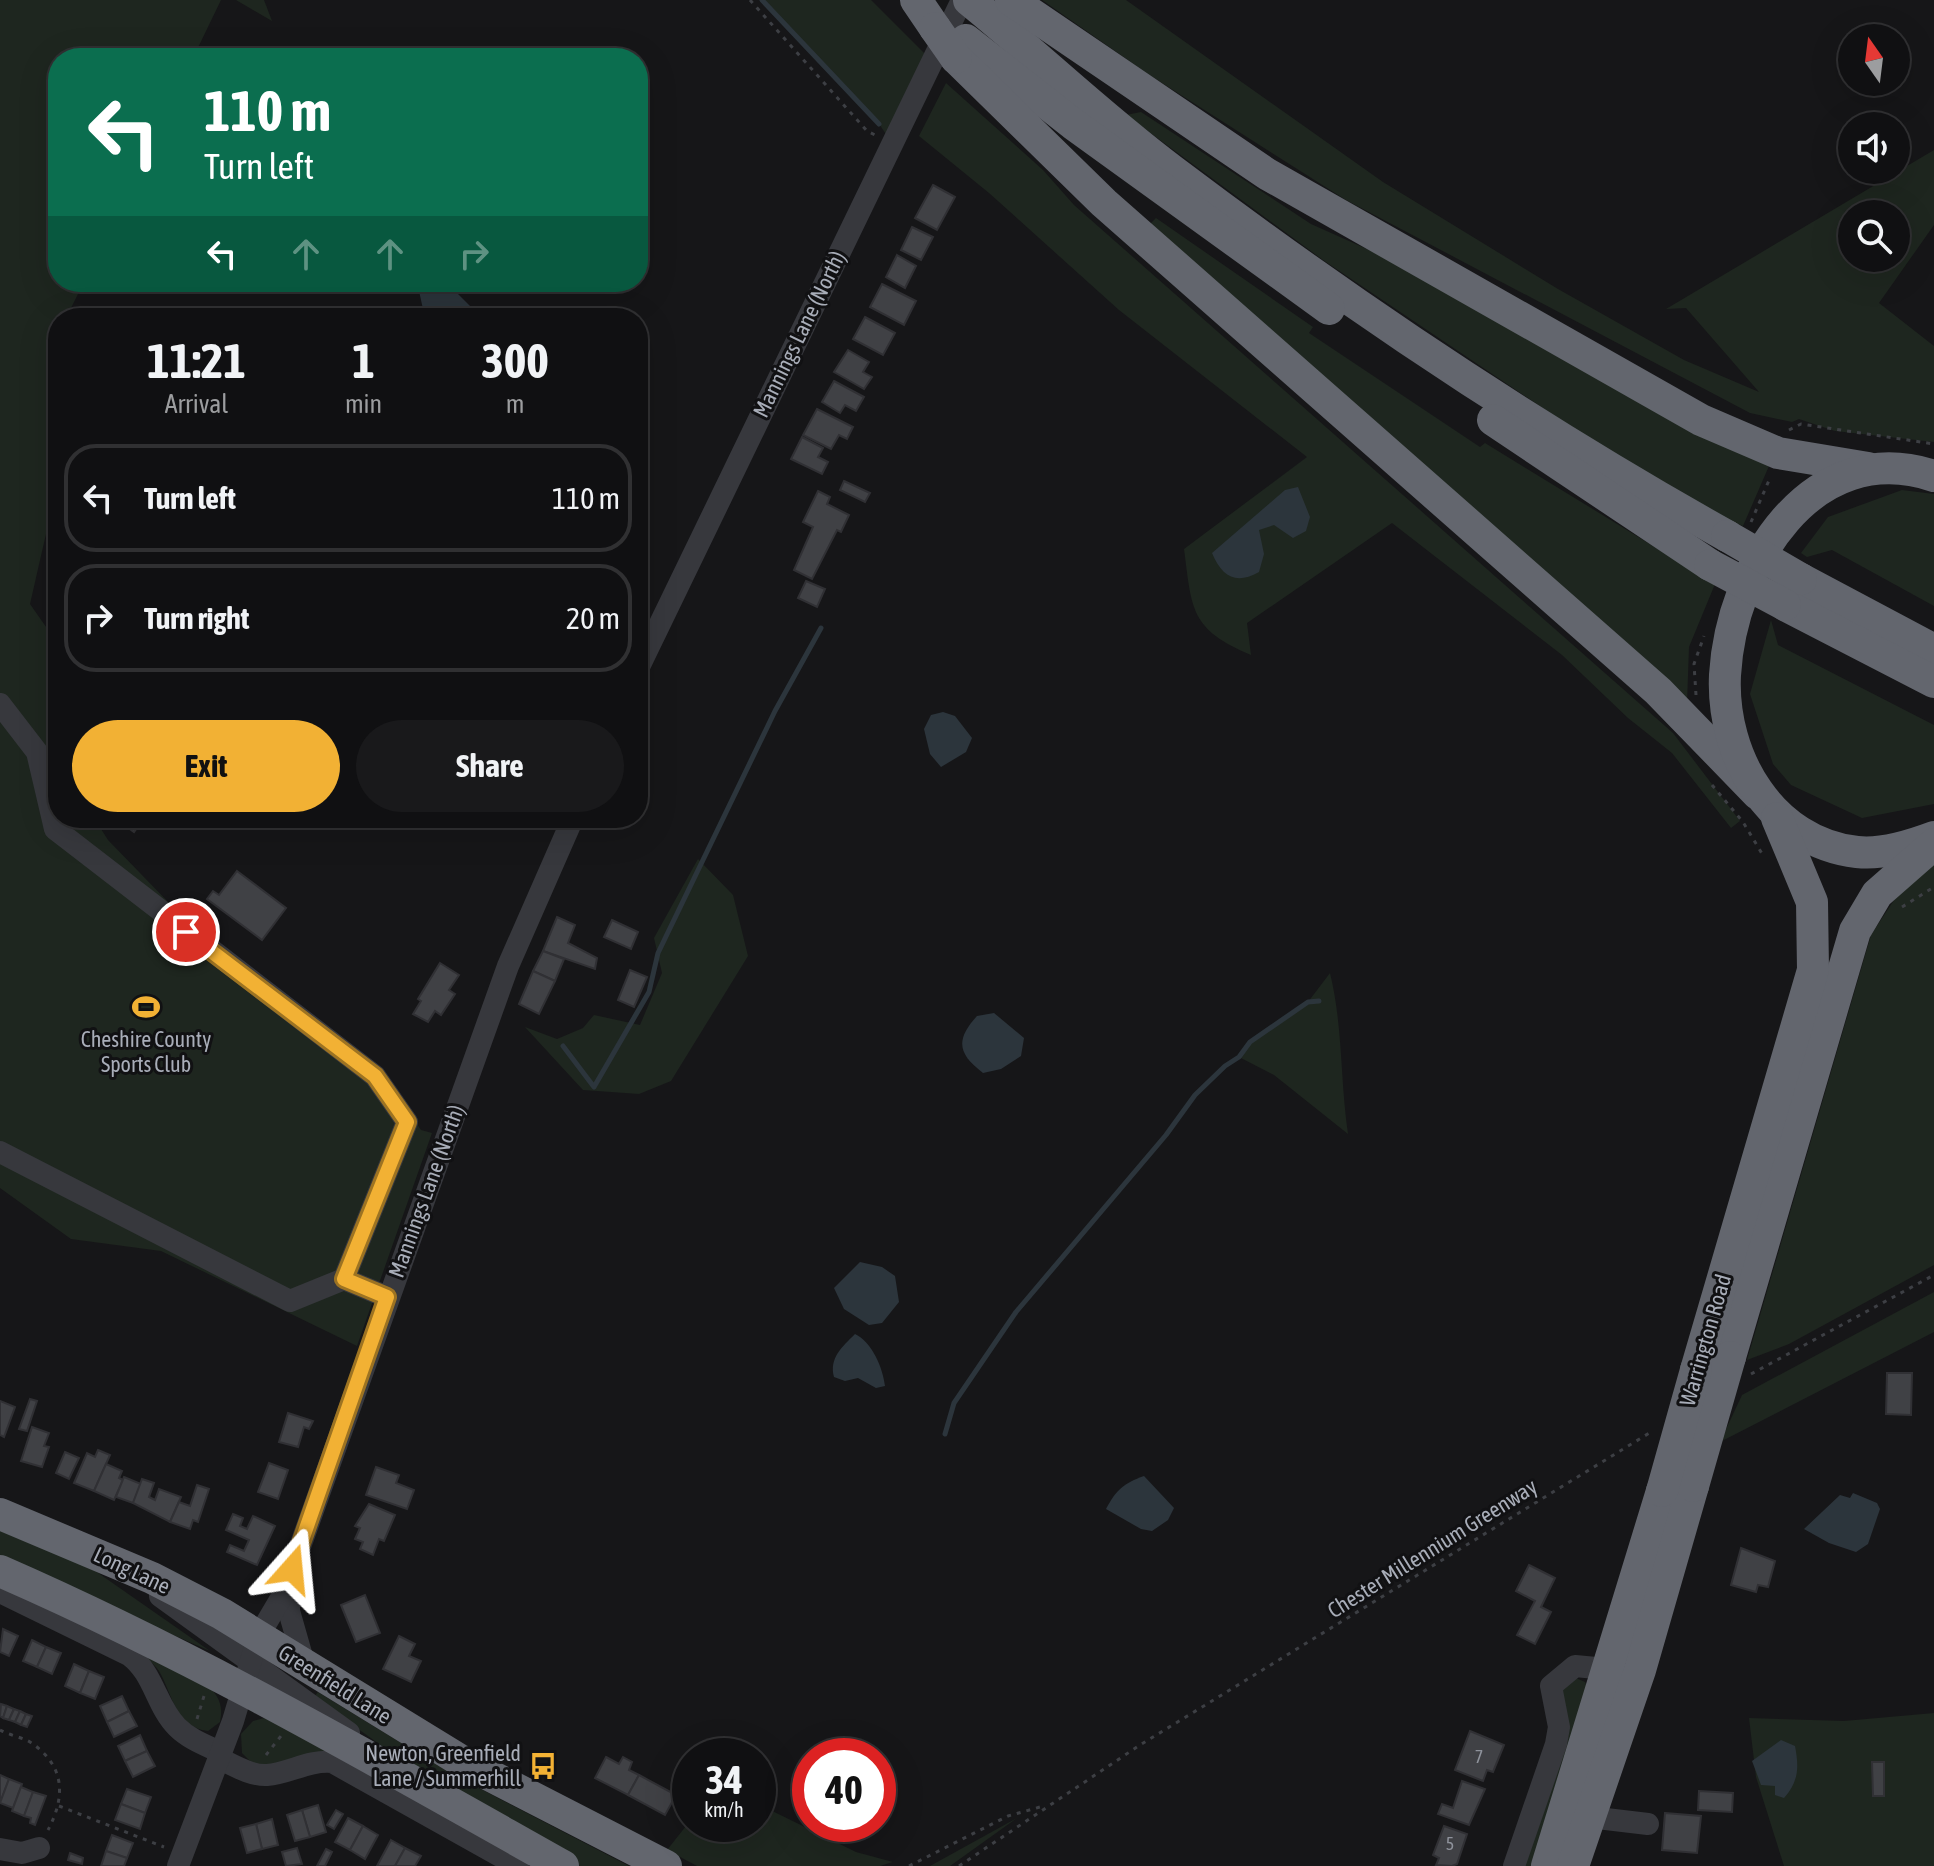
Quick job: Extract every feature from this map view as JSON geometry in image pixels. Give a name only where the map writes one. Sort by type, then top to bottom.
[{"type":"highway","points":[[1011,0],[1267,174],[1701,420],[1778,453],[1868,468],[1889,466],[1934,476]]},
{"type":"highway","points":[[946,8],[961,49],[1104,203],[1658,691],[1766,804],[1804,837],[1830,847],[1860,852],[1885,851],[1934,837]]},
{"type":"highway","points":[[946,8],[1337,290],[1522,413],[1727,536],[1793,592],[1934,682]]},
{"type":"highway","points":[[961,49],[1279,276],[1710,565],[1793,592],[1934,650]]},
{"type":"highway","name":"Warrington Road","points":[[1573,1866],[1640,1670],[1678,1489],[1696,1370],[1813,970],[1815,922],[1812,902],[1766,804],[1741,760],[1727,707],[1728,652],[1738,606],[1765,546],[1782,522],[1822,487],[1868,468]]},
{"type":"highway","name":"Warrington Road","points":[[1547,1866],[1607,1669],[1678,1489],[1736,1368],[1855,931],[1877,894],[1934,844]]},
{"type":"highway","name":"Long Lane","points":[[0,1514],[110,1559],[222,1614],[251,1662]]},
{"type":"highway","points":[[0,1571],[108,1618],[251,1662]]},
{"type":"highway","name":"Greenfield Lane","points":[[251,1662],[305,1667],[458,1759],[666,1866]]},
{"type":"highway","name":"Greenfield Lane","points":[[251,1662],[294,1714],[563,1866]]},
{"type":"street","name":"Mannings Lane (North)","points":[[648,648],[893,144],[946,8]]},
{"type":"street","points":[[0,704],[37,752],[48,799]]},
{"type":"street","points":[[55,828],[375,1076],[407,1122],[344,1279]]},
{"type":"street","name":"Mannings Lane (North)","points":[[180,1860],[251,1662],[292,1569],[508,966],[569,828]]},
{"type":"street","points":[[0,1152],[290,1301],[344,1279],[387,1297]]},
{"type":"street","name":"Mannings Lane (North)","points":[[292,1569],[289,1611],[305,1667]]},
{"type":"street","points":[[0,1592],[142,1664],[175,1725],[193,1740],[253,1773],[268,1775],[319,1761],[332,1762],[518,1866]]},
{"type":"street","points":[[251,1662],[424,1788]]},
{"type":"street","points":[[1514,1866],[1556,1744],[1559,1727],[1551,1686],[1575,1666],[1607,1669]]},
{"type":"street","points":[[1589,1817],[1648,1824]]},
{"type":"street","points":[[0,1849],[22,1853],[39,1848]]},
{"type":"path","points":[[750,0],[867,131],[893,144]]},
{"type":"path","points":[[1789,430],[1801,424],[1934,444]]},
{"type":"path","points":[[1712,786],[1743,822],[1768,864]]},
{"type":"path","points":[[1902,907],[1934,887]]},
{"type":"path","points":[[1736,1368],[1934,1275]]},
{"type":"path","name":"Chester Millennium Greenway","points":[[959,1866],[1046,1805],[1661,1427]]},
{"type":"path","points":[[253,1773],[294,1714]]},
{"type":"path","points":[[0,1730],[29,1741],[53,1765],[63,1791],[39,1848]]},
{"type":"path","points":[[909,1866],[1008,1816],[1046,1805]]},
{"type":"path","points":[[59,1806],[180,1860]]},
{"type":"shaded area","name":"Cheshire County Sports Club","points":[[0,0],[221,0],[198,48],[48,48],[48,292],[79,292],[71,308],[48,308],[48,525],[30,604],[48,630],[48,828],[100,828],[108,840],[207,942],[406,1108],[421,1130],[432,1133],[357,1346],[161,1251],[71,1239],[0,1188]]},
{"type":"shaded area","points":[[236,0],[264,0],[272,21]]},
{"type":"shaded area","points":[[762,0],[871,0],[932,61],[893,144],[879,124]]},
{"type":"shaded area","points":[[1042,0],[1126,0],[1383,182],[1558,289],[1684,360],[1759,392],[1686,308],[1666,309],[1838,207],[1838,272],[1901,272],[1879,303],[1934,346],[1934,442],[1835,431],[1799,419],[1792,422],[1750,413],[1346,200],[1148,74]]},
{"type":"shaded area","points":[[946,83],[1043,170],[1074,205],[1673,733],[1740,821],[1731,828],[1672,753],[1628,718],[1562,655],[1392,523],[1247,623],[1251,655],[1216,636],[1205,626],[1189,588],[1184,549],[1307,457],[1119,310],[989,193],[919,136]]},
{"type":"shaded area","points":[[1141,112],[1311,224],[1387,258],[1772,459],[1743,526],[1707,512],[1617,458],[1323,260],[1126,115]]},
{"type":"shaded area","points":[[1934,150],[1934,225],[1910,259],[1910,200],[1850,200],[1877,184],[1910,184],[1910,164]]},
{"type":"shaded area","points":[[1156,218],[1313,327],[1309,333],[1480,447],[1485,443],[1715,584],[1689,647],[1687,704],[1149,225]]},
{"type":"shaded area","points":[[419,292],[456,292],[472,308],[423,308]]},
{"type":"shaded area","points":[[1298,487],[1310,517],[1306,531],[1293,538],[1274,525],[1259,530],[1264,554],[1259,572],[1243,578],[1225,573],[1212,553],[1285,490]]},
{"type":"shaded area","points":[[1902,490],[1934,494],[1934,606],[1832,550],[1807,557],[1801,553],[1828,517]]},
{"type":"shaded area","points":[[1771,620],[1778,645],[1934,725],[1934,804],[1862,818],[1791,785],[1773,764],[1750,694]]},
{"type":"shaded area","points":[[943,712],[955,716],[972,738],[966,752],[941,767],[930,754],[924,729],[931,715]]},
{"type":"shaded area","points":[[698,859],[733,895],[748,956],[671,1081],[639,1094],[583,1090],[525,1027],[557,1039],[583,1028],[594,1015],[640,1025],[662,973],[654,938]]},
{"type":"shaded area","points":[[1934,859],[1934,1265],[1789,1344],[1747,1360],[1871,935],[1904,885]]},
{"type":"shaded area","points":[[1330,973],[1337,1013],[1348,1134],[1274,1075],[1239,1057],[1250,1042],[1308,1002]]},
{"type":"shaded area","points":[[994,1013],[1024,1038],[1021,1056],[1001,1069],[983,1073],[964,1053],[963,1040],[977,1016]]},
{"type":"shaded area","points":[[860,1262],[882,1267],[895,1276],[899,1302],[882,1323],[869,1325],[844,1309],[834,1288]]},
{"type":"shaded area","points":[[1934,1292],[1934,1332],[1720,1442],[1742,1395]]},
{"type":"shaded area","points":[[855,1334],[867,1343],[876,1356],[885,1386],[876,1388],[858,1378],[845,1381],[834,1377],[835,1358]]},
{"type":"shaded area","points":[[1144,1476],[1174,1508],[1168,1520],[1152,1531],[1141,1529],[1106,1509],[1121,1488]]},
{"type":"shaded area","points":[[1853,1493],[1877,1503],[1880,1509],[1868,1544],[1856,1552],[1829,1543],[1804,1529],[1840,1495],[1850,1498]]},
{"type":"shaded area","points":[[0,1531],[91,1568],[210,1651],[0,1560]]},
{"type":"shaded area","points":[[135,1650],[193,1675],[206,1684],[221,1707],[220,1722],[208,1731],[188,1723],[176,1708],[159,1671]]},
{"type":"shaded area","points":[[1576,1678],[1585,1682],[1589,1691],[1537,1866],[1522,1866],[1561,1688]]},
{"type":"shaded area","points":[[318,1692],[450,1773],[629,1866],[580,1866],[478,1809],[397,1757],[314,1697]]},
{"type":"shaded area","points":[[1934,1713],[1934,1866],[1784,1866],[1756,1777],[1749,1718],[1844,1721]]},
{"type":"shaded area","points":[[264,1718],[330,1749],[327,1753],[272,1765],[254,1765],[242,1753],[241,1734],[253,1721]]},
{"type":"shaded area","points":[[1781,1740],[1795,1746],[1797,1761],[1795,1780],[1784,1798],[1775,1795],[1775,1786],[1761,1785],[1752,1761]]},
{"type":"shaded area","points":[[776,1813],[792,1821],[792,1842],[836,1842],[856,1852],[893,1862],[880,1866],[697,1866],[667,1850],[673,1842],[776,1842]]},
{"type":"shaded area","points":[[1017,1818],[950,1866],[930,1866]]},
{"type":"building","points":[[933,185],[955,197],[937,230],[915,218]]},
{"type":"building","points":[[912,227],[933,237],[921,260],[901,250]]},
{"type":"building","points":[[897,255],[916,266],[905,288],[886,277]]},
{"type":"building","points":[[882,284],[916,301],[904,325],[870,307]]},
{"type":"building","points":[[865,317],[895,333],[883,355],[853,339]]},
{"type":"building","points":[[848,350],[869,362],[863,372],[872,377],[864,389],[834,372]]},
{"type":"building","points":[[834,381],[864,397],[856,411],[845,405],[840,413],[822,402]]},
{"type":"building","points":[[817,409],[853,427],[847,439],[839,435],[831,449],[803,435]]},
{"type":"building","points":[[802,437],[823,448],[818,457],[828,462],[822,474],[791,459]]},
{"type":"building","points":[[844,481],[870,493],[865,502],[840,490]]},
{"type":"building","points":[[818,491],[830,497],[827,504],[849,515],[841,532],[837,530],[812,579],[794,570],[813,527],[803,522]]},
{"type":"building","points":[[806,581],[825,589],[817,607],[798,598]]},
{"type":"building","points":[[237,871],[286,908],[262,940],[207,899],[213,891],[219,895]]},
{"type":"building","points":[[557,917],[575,925],[568,943],[597,958],[595,969],[543,951]]},
{"type":"building","points":[[612,920],[638,932],[631,949],[604,937]]},
{"type":"building","points":[[543,951],[564,959],[555,981],[533,971]]},
{"type":"building","points":[[440,963],[459,975],[449,990],[455,994],[441,1015],[435,1011],[428,1022],[413,1014],[421,1001],[418,999]]},
{"type":"building","points":[[630,970],[647,977],[634,1007],[618,1000]]},
{"type":"building","points":[[533,971],[555,981],[539,1014],[519,1004]]},
{"type":"building","points":[[1887,1373],[1912,1373],[1911,1415],[1886,1414]]},
{"type":"building","points":[[30,1399],[37,1401],[27,1431],[19,1429]]},
{"type":"building","points":[[0,1401],[15,1407],[4,1437],[0,1435]]},
{"type":"building","points":[[288,1413],[313,1421],[309,1429],[304,1427],[298,1447],[279,1442]]},
{"type":"building","points":[[32,1427],[49,1433],[44,1446],[49,1447],[42,1467],[21,1461]]},
{"type":"building","points":[[98,1450],[110,1455],[94,1491],[74,1483],[87,1453],[95,1457]]},
{"type":"building","points":[[65,1452],[79,1458],[69,1479],[56,1473]]},
{"type":"building","points":[[269,1463],[288,1470],[278,1499],[258,1492]]},
{"type":"building","points":[[106,1464],[122,1471],[119,1478],[123,1480],[114,1500],[94,1491]]},
{"type":"building","points":[[376,1467],[399,1475],[396,1483],[414,1490],[407,1509],[366,1495]]},
{"type":"building","points":[[124,1477],[141,1484],[133,1503],[116,1497]]},
{"type":"building","points":[[142,1479],[154,1483],[149,1497],[155,1500],[159,1489],[181,1497],[170,1522],[133,1503]]},
{"type":"building","points":[[197,1485],[209,1489],[198,1522],[193,1520],[190,1529],[170,1522],[179,1502],[190,1506]]},
{"type":"building","points":[[369,1504],[395,1515],[384,1541],[379,1539],[373,1555],[360,1549],[363,1542],[355,1539],[360,1528],[355,1526]]},
{"type":"building","points":[[233,1514],[243,1518],[240,1526],[247,1529],[253,1516],[275,1526],[257,1565],[227,1552],[230,1545],[244,1551],[249,1540],[226,1530]]},
{"type":"building","points":[[1741,1548],[1775,1561],[1768,1587],[1758,1585],[1756,1592],[1731,1585]]},
{"type":"building","points":[[1529,1565],[1555,1578],[1541,1607],[1551,1612],[1535,1644],[1517,1635],[1535,1601],[1516,1591]]},
{"type":"building","points":[[365,1595],[380,1633],[356,1642],[341,1605]]},
{"type":"building","points":[[3,1629],[18,1636],[9,1656],[0,1652]]},
{"type":"building","points":[[399,1636],[415,1644],[409,1656],[421,1661],[411,1682],[383,1669]]},
{"type":"building","points":[[32,1640],[46,1647],[37,1667],[23,1661]]},
{"type":"building","points":[[46,1647],[61,1653],[52,1674],[37,1667]]},
{"type":"building","points":[[74,1664],[89,1671],[80,1693],[65,1686]]},
{"type":"building","points":[[89,1671],[104,1677],[95,1699],[80,1693]]},
{"type":"building","points":[[122,1696],[129,1711],[107,1722],[100,1706]]},
{"type":"building","points":[[1,1704],[7,1706],[3,1718],[0,1716]]},
{"type":"building","points":[[7,1706],[14,1709],[9,1720],[3,1718]]},
{"type":"building","points":[[14,1709],[20,1711],[15,1722],[9,1720]]},
{"type":"building","points":[[20,1711],[26,1714],[21,1725],[15,1722]]},
{"type":"building","points":[[129,1711],[137,1726],[114,1737],[107,1722]]},
{"type":"building","points":[[26,1714],[32,1716],[27,1727],[21,1725]]},
{"type":"building","points":[[1470,1731],[1504,1745],[1493,1772],[1487,1770],[1483,1781],[1455,1770]]},
{"type":"building","points":[[140,1735],[147,1751],[125,1761],[118,1746]]},
{"type":"building","points":[[147,1751],[155,1766],[133,1777],[125,1761]]},
{"type":"building","points":[[606,1757],[619,1764],[623,1757],[632,1762],[629,1770],[639,1775],[628,1795],[595,1778]]},
{"type":"building","points":[[1872,1762],[1884,1762],[1884,1796],[1873,1796]]},
{"type":"building","points":[[0,1775],[9,1779],[0,1803]]},
{"type":"building","points":[[639,1775],[672,1793],[672,1802],[665,1815],[628,1795]]},
{"type":"building","points":[[9,1779],[22,1784],[13,1808],[0,1803]]},
{"type":"building","points":[[1462,1781],[1485,1789],[1469,1825],[1438,1814],[1442,1804],[1453,1808]]},
{"type":"building","points":[[21,1787],[33,1792],[24,1816],[12,1811]]},
{"type":"building","points":[[127,1789],[151,1797],[145,1813],[121,1804]]},
{"type":"building","points":[[1699,1791],[1733,1793],[1732,1812],[1698,1810]]},
{"type":"building","points":[[33,1792],[46,1796],[35,1825],[30,1823],[31,1818],[24,1816]]},
{"type":"building","points":[[121,1804],[145,1813],[140,1829],[115,1820]]},
{"type":"building","points":[[318,1805],[326,1832],[310,1837],[302,1810]]},
{"type":"building","points":[[302,1810],[310,1837],[295,1841],[287,1815]]},
{"type":"building","points":[[336,1810],[343,1814],[334,1829],[327,1825]]},
{"type":"building","points":[[1665,1813],[1701,1816],[1697,1853],[1662,1850]]},
{"type":"building","points":[[348,1818],[363,1826],[350,1850],[335,1842]]},
{"type":"building","points":[[272,1819],[278,1845],[262,1849],[256,1824]]},
{"type":"building","points":[[256,1824],[262,1849],[247,1853],[240,1828]]},
{"type":"building","points":[[363,1826],[378,1835],[365,1859],[350,1850]]},
{"type":"building","points":[[1444,1826],[1467,1834],[1457,1864],[1452,1866],[1436,1865],[1439,1858],[1433,1855]]},
{"type":"building","points":[[112,1835],[133,1843],[127,1858],[106,1851]]},
{"type":"building","points":[[391,1840],[405,1848],[395,1866],[377,1866]]},
{"type":"building","points":[[297,1848],[302,1864],[286,1866],[282,1852]]},
{"type":"building","points":[[405,1848],[421,1856],[415,1866],[395,1866]]},
{"type":"building","points":[[326,1849],[332,1852],[325,1866],[317,1866]]},
{"type":"building","points":[[106,1851],[127,1858],[124,1866],[101,1866]]},
{"type":"building","points":[[70,1853],[83,1858],[82,1864],[68,1860]]},
{"type":"waterway","points":[[762,0],[879,124]]},
{"type":"waterway","points":[[563,1046],[594,1087],[649,992],[658,953],[775,711],[821,628]]},
{"type":"waterway","points":[[945,1434],[954,1403],[1016,1312],[1166,1135],[1195,1095],[1239,1057],[1250,1042],[1308,1002],[1319,1001]]},
{"type":"place","name":"Cheshire County Sports Club","points":[[146,1007]]},
{"type":"place","name":"Newton, Greenfield Lane / Summerhill","points":[[543,1766]]},
{"type":"route","points":[[186,932],[375,1076],[407,1122],[344,1279],[387,1297],[292,1569]]}]
